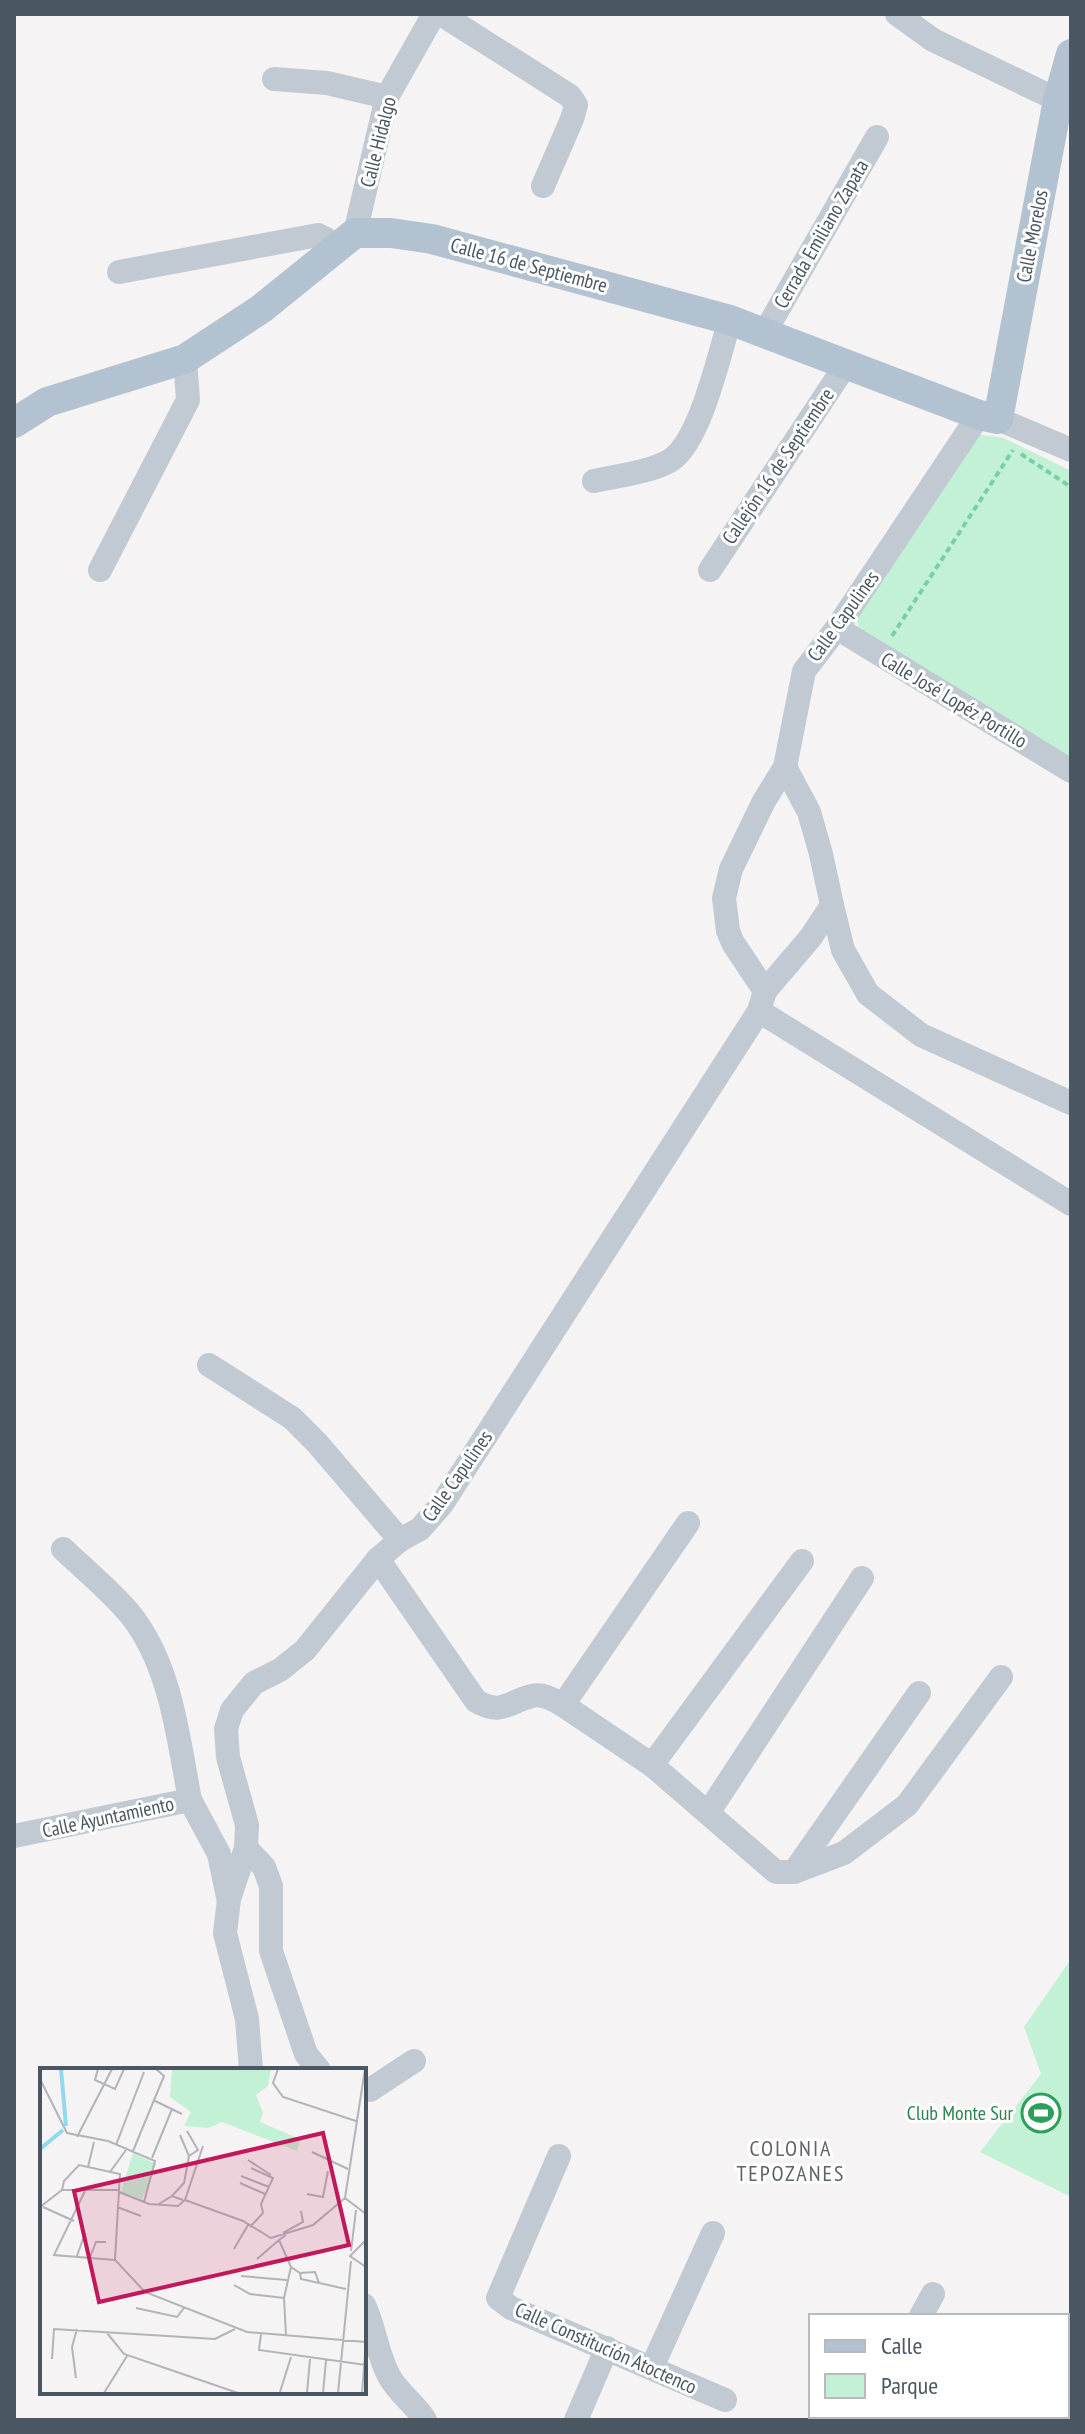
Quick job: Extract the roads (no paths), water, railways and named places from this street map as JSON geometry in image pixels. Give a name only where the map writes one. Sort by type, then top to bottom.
[{"type":"main road","name":"Calle Morelos","points":[[988,417],[1058,100],[1071,54]]},
{"type":"main road","name":"Calle 16 de Septiembre","points":[[345,242],[391,233],[432,239],[730,320],[988,417]]},
{"type":"main road","points":[[14,423],[47,402],[185,359],[261,309],[345,242]]},
{"type":"street","name":"Calle Hidalgo","points":[[345,242],[387,97],[434,14]]},
{"type":"street","points":[[441,14],[570,96],[576,105],[543,186]]},
{"type":"street","points":[[897,14],[933,40],[1058,100]]},
{"type":"street","points":[[274,79],[327,83],[387,97]]},
{"type":"street","name":"Cerrada Emiliano Zapata","points":[[765,332],[877,137]]},
{"type":"street","points":[[119,272],[318,235],[345,242]]},
{"type":"street","points":[[594,481],[671,460],[684,447],[703,409],[730,320]]},
{"type":"street","points":[[100,570],[188,400],[185,359]]},
{"type":"street","name":"Callejón 16 de Septiembre","points":[[710,570],[847,363]]},
{"type":"street","name":"Calle 16 de Septiembre","points":[[988,417],[1071,450]]},
{"type":"street","name":"Calle Capulines","points":[[988,417],[804,671],[785,767],[764,801],[731,869],[724,898],[728,931],[762,1001],[1071,1204]]},
{"type":"street","name":"Calle José Lopéz Portillo","points":[[837,628],[1071,771]]},
{"type":"street","points":[[785,767],[809,812],[843,950],[868,994],[921,1035],[1071,1103]]},
{"type":"street","points":[[762,1001],[832,905]]},
{"type":"street","name":"Calle Capulines","points":[[251,2068],[247,2019],[225,1933],[229,1899],[246,1848],[247,1825],[228,1757],[226,1729],[232,1710],[254,1683],[280,1670],[305,1650],[378,1559],[400,1540],[420,1529],[442,1504],[762,1001]]},
{"type":"street","points":[[209,1365],[292,1418],[400,1540]]},
{"type":"street","points":[[563,1705],[688,1523]]},
{"type":"street","points":[[63,1549],[130,1614],[149,1646],[174,1712],[190,1800]]},
{"type":"street","points":[[378,1559],[476,1701],[488,1708],[504,1709],[534,1695],[548,1697],[563,1705],[652,1765],[776,1872],[794,1872],[844,1853],[907,1805],[1001,1677]]},
{"type":"street","points":[[652,1765],[802,1561]]},
{"type":"street","points":[[708,1813],[862,1578]]},
{"type":"street","points":[[794,1872],[919,1693]]},
{"type":"street","name":"Calle Ayuntamiento","points":[[14,1836],[190,1800],[219,1854],[229,1899]]},
{"type":"street","points":[[246,1848],[264,1867],[271,1886],[271,1951],[306,2054],[317,2068]]},
{"type":"street","points":[[366,2089],[370,2090],[414,2061]]},
{"type":"street","name":"Calle Constitución Atoctenco","points":[[559,2156],[498,2298],[511,2308],[725,2400]]},
{"type":"street","points":[[652,2367],[713,2233]]},
{"type":"street","points":[[922,2314],[933,2294]]},
{"type":"street","points":[[366,2309],[383,2364],[392,2381],[425,2420]]},
{"type":"street","points":[[576,2420],[607,2348]]},
{"type":"place","name":"Club Monte Sur","points":[[1041,2113]]},
{"type":"district","name":"COLONIA TEPOZANES","points":[[791,2160]]}]
